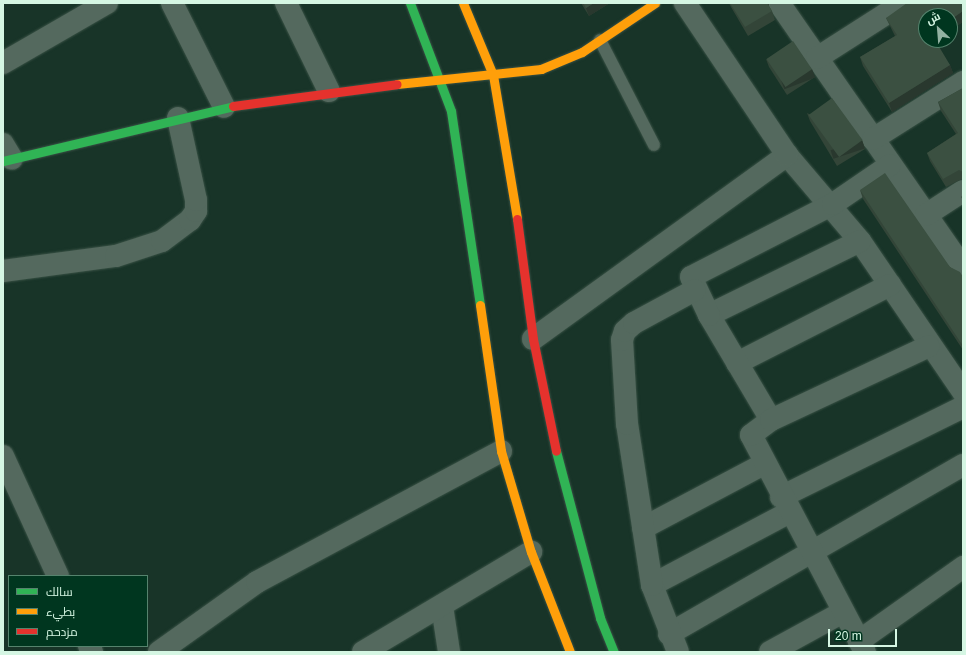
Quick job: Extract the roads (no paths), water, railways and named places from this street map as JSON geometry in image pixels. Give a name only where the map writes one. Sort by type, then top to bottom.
[{"type":"street","points":[[3,64],[107,3]]},
{"type":"street","points":[[172,3],[224,108]]},
{"type":"street","points":[[286,3],[329,91]]},
{"type":"street","points":[[410,3],[442,80],[450,111],[501,452],[531,552],[570,652]]},
{"type":"street","points":[[463,3],[493,75],[510,162],[533,339],[562,480],[600,618],[614,652]]},
{"type":"street","points":[[6,154],[224,108],[329,91],[541,69],[582,52],[655,3]]},
{"type":"street","points":[[685,3],[787,154],[833,204],[890,285],[929,346],[963,392]]},
{"type":"street","points":[[779,3],[890,165],[963,268]]},
{"type":"street","points":[[817,58],[903,3]]},
{"type":"street","points":[[873,139],[963,82]]},
{"type":"street","points":[[3,271],[116,256],[162,240],[190,220],[196,211],[196,200],[178,118]]},
{"type":"street","points":[[533,339],[787,154]]},
{"type":"street","points":[[771,420],[695,290],[691,277],[833,204],[890,165]]},
{"type":"street","points":[[926,216],[963,191]]},
{"type":"street","points":[[709,315],[860,241]]},
{"type":"street","points":[[737,363],[890,285]]},
{"type":"street","points":[[695,290],[634,324],[623,336],[627,424],[652,585],[674,643],[810,551],[963,465]]},
{"type":"street","points":[[929,346],[771,420],[751,435],[764,464],[862,647],[963,567]]},
{"type":"street","points":[[652,585],[785,504],[963,407]]},
{"type":"street","points":[[159,652],[257,582],[501,452]]},
{"type":"street","points":[[3,456],[58,575]]},
{"type":"street","points":[[643,528],[764,464]]},
{"type":"street","points":[[363,652],[531,552]]},
{"type":"street","points":[[442,606],[449,652]]},
{"type":"street","points":[[770,652],[843,612]]},
{"type":"lane","points":[[600,40],[654,145]]}]
